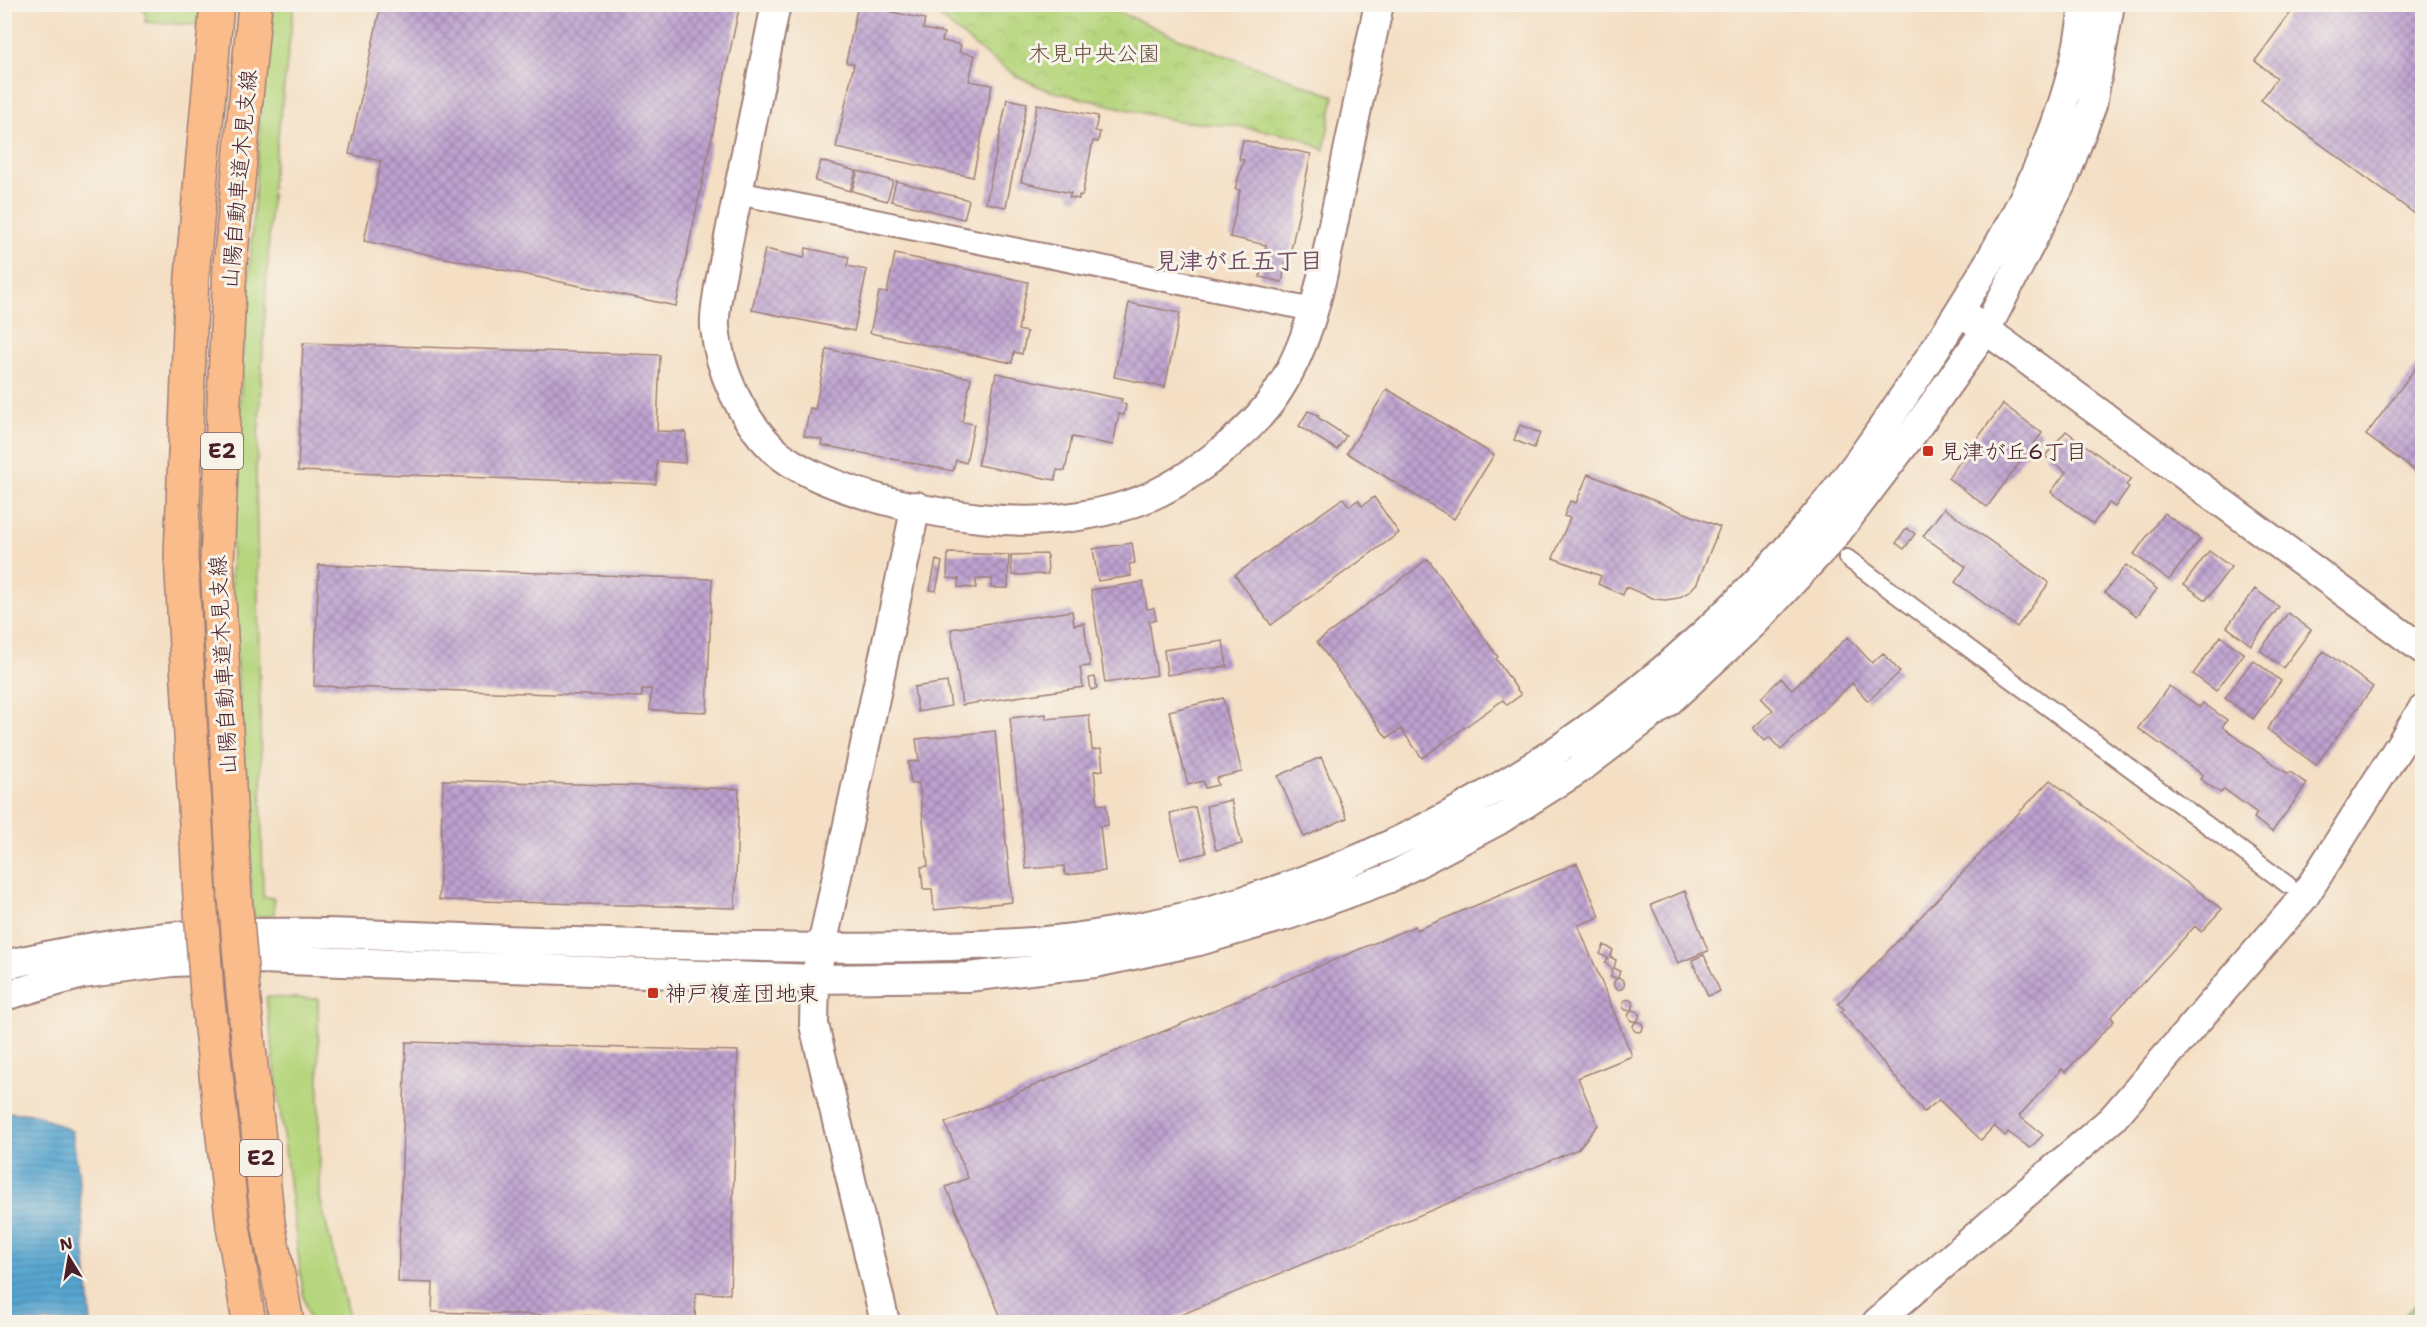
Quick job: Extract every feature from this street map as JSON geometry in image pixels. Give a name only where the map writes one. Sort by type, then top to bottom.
[{"type":"highway","name":"山陽自動車道木見支線","points":[[217,4],[192,276],[181,556],[207,993],[233,1226],[249,1323]]},
{"type":"highway","name":"山陽自動車道木見支線","points":[[255,4],[230,265],[217,562],[243,992],[268,1222],[286,1323]]},
{"type":"highway","points":[[231,1323],[233,1226]]},
{"type":"street","points":[[776,4],[719,287],[715,326],[724,372],[745,414],[773,449],[811,475],[854,491],[916,506],[978,517],[1043,520],[1092,514],[1151,496],[1193,472],[1237,438],[1278,393],[1304,343],[1313,310],[1379,4]]},
{"type":"street","points":[[4,965],[77,948],[166,937],[266,933],[823,949],[974,945],[1093,935],[1193,914],[1286,886],[1378,850],[1485,797],[1561,748],[1655,679],[1737,603],[1819,514],[1888,422],[1995,255],[2039,162],[2067,93],[2084,4]]},
{"type":"street","points":[[4,996],[82,974],[172,962],[260,959],[815,979],[968,977],[1095,963],[1199,941],[1292,914],[1387,879],[1499,820],[1578,770],[1669,701],[1753,624],[1833,538],[1910,437],[1986,330],[2065,177],[2092,105],[2110,4]]},
{"type":"street","points":[[738,192],[1313,310]]},
{"type":"street","points":[[1960,310],[2422,649]]},
{"type":"street","points":[[885,1323],[814,1025],[815,979],[916,506]]},
{"type":"street","points":[[1847,558],[2288,885]]},
{"type":"street","points":[[1877,1323],[2112,1119],[2304,897],[2422,710]]},
{"type":"green space","points":[[294,4],[272,184],[256,474],[263,897],[274,898],[274,916],[253,917],[231,575],[234,482],[265,55],[273,5]]},
{"type":"green space","points":[[138,5],[201,5],[197,25],[145,22],[146,13]]},
{"type":"green space","name":"木見中央公園","points":[[925,5],[1104,5],[1178,38],[1334,96],[1324,150],[1299,137],[1236,126],[1176,121],[1047,90],[1018,77],[986,55]]},
{"type":"green space","points":[[266,997],[318,999],[320,1198],[350,1322],[310,1322],[303,1294]]},
{"type":"green space","points":[[2422,1299],[2422,1322],[2397,1322]]},
{"type":"water","points":[[4,1112],[35,1114],[72,1131],[78,1170],[91,1322],[5,1322]]},
{"type":"building","points":[[381,4],[740,4],[676,306],[364,241],[381,161],[349,154]]},
{"type":"building","points":[[858,4],[893,4],[892,12],[925,19],[923,29],[944,33],[942,41],[961,45],[959,52],[975,55],[969,81],[992,85],[973,177],[836,148],[854,64],[846,62]]},
{"type":"building","points":[[2297,4],[2422,4],[2422,219],[2261,100],[2277,78],[2255,61]]},
{"type":"building","points":[[1007,99],[1027,103],[1006,207],[986,203]]},
{"type":"building","points":[[1037,104],[1098,116],[1095,131],[1100,132],[1098,142],[1093,141],[1082,196],[1079,195],[1079,199],[1069,197],[1071,193],[1021,182]]},
{"type":"building","points":[[1243,140],[1311,154],[1282,282],[1260,277],[1266,245],[1230,237],[1240,190],[1235,189],[1244,160],[1239,159]]},
{"type":"building","points":[[821,161],[856,171],[850,191],[815,181]]},
{"type":"building","points":[[858,171],[893,181],[887,201],[852,191]]},
{"type":"building","points":[[896,181],[969,200],[964,219],[891,201]]},
{"type":"building","points":[[806,248],[849,257],[847,266],[867,270],[854,331],[752,310],[765,249],[804,258]]},
{"type":"building","points":[[895,254],[1028,282],[1018,330],[1027,332],[1022,354],[1014,352],[1012,363],[870,333],[879,292],[887,293]]},
{"type":"building","points":[[1129,303],[1180,313],[1165,387],[1114,377]]},
{"type":"building","points":[[303,343],[660,355],[657,431],[686,432],[685,463],[657,461],[656,484],[298,471]]},
{"type":"building","points":[[827,349],[971,378],[962,422],[974,424],[966,463],[956,460],[953,471],[821,445],[822,440],[804,436],[810,408],[815,409]]},
{"type":"building","points":[[2422,359],[2422,476],[2366,435]]},
{"type":"building","points":[[996,373],[1122,399],[1121,403],[1126,405],[1124,415],[1119,414],[1113,445],[1072,437],[1065,471],[1057,470],[1055,480],[978,465]]},
{"type":"building","points":[[1387,389],[1494,455],[1454,519],[1347,453]]},
{"type":"building","points":[[2003,404],[2042,433],[1987,507],[1948,478]]},
{"type":"building","points":[[1308,411],[1319,415],[1317,417],[1346,436],[1337,450],[1299,426]]},
{"type":"building","points":[[1520,425],[1540,433],[1534,448],[1514,440]]},
{"type":"building","points":[[2066,431],[2131,479],[2126,485],[2129,487],[2115,507],[2109,503],[2093,524],[2051,492],[2066,472],[2045,456]]},
{"type":"building","points":[[1588,474],[1720,527],[1697,583],[1689,592],[1678,598],[1666,600],[1655,599],[1626,587],[1623,595],[1598,584],[1601,576],[1553,558],[1570,518],[1564,516],[1570,501],[1576,503]]},
{"type":"building","points":[[1374,497],[1399,533],[1271,625],[1235,575],[1343,498],[1349,506],[1358,500],[1362,506]]},
{"type":"building","points":[[1944,508],[2049,583],[2017,627],[1955,582],[1966,567],[1923,536]]},
{"type":"building","points":[[2164,513],[2200,539],[2169,580],[2134,554]]},
{"type":"building","points":[[1907,528],[1915,534],[1904,549],[1896,543]]},
{"type":"building","points":[[1132,543],[1135,563],[1129,564],[1131,576],[1098,581],[1093,549]]},
{"type":"building","points":[[2209,551],[2231,567],[2206,600],[2184,584]]},
{"type":"building","points":[[948,553],[1009,555],[1008,588],[991,588],[992,579],[976,579],[976,588],[958,587],[959,579],[947,578]]},
{"type":"building","points":[[1047,554],[1048,574],[1012,575],[1011,555]]},
{"type":"building","points":[[1428,559],[1498,657],[1496,659],[1521,695],[1507,705],[1503,700],[1422,758],[1401,729],[1387,738],[1317,642]]},
{"type":"building","points":[[936,560],[942,562],[936,591],[930,590]]},
{"type":"building","points":[[319,565],[712,579],[707,712],[650,710],[651,689],[642,689],[642,697],[314,686]]},
{"type":"building","points":[[2126,565],[2157,589],[2137,616],[2105,592]]},
{"type":"building","points":[[1143,582],[1147,609],[1154,608],[1156,620],[1149,621],[1157,675],[1105,683],[1091,590]]},
{"type":"building","points":[[2255,589],[2279,607],[2251,645],[2227,627]]},
{"type":"building","points":[[1072,611],[1074,625],[1084,623],[1090,666],[1080,667],[1083,687],[962,705],[951,629]]},
{"type":"building","points":[[2288,613],[2311,630],[2283,668],[2260,650]]},
{"type":"building","points":[[2221,636],[2244,654],[2216,691],[2193,674]]},
{"type":"building","points":[[1848,637],[1872,663],[1883,653],[1900,672],[1868,701],[1852,683],[1781,750],[1769,737],[1765,741],[1753,728],[1773,710],[1761,698],[1781,678],[1792,689]]},
{"type":"building","points":[[1223,641],[1227,666],[1167,675],[1164,650]]},
{"type":"building","points":[[2324,651],[2373,687],[2316,765],[2267,729]]},
{"type":"building","points":[[2253,660],[2281,681],[2253,719],[2225,698]]},
{"type":"building","points":[[1095,677],[1097,688],[1091,690],[1089,678]]},
{"type":"building","points":[[947,682],[951,706],[918,712],[914,687]]},
{"type":"building","points":[[2169,686],[2200,707],[2203,703],[2227,720],[2222,727],[2288,774],[2290,772],[2307,784],[2272,832],[2254,818],[2257,813],[2224,789],[2221,793],[2200,779],[2203,775],[2138,728]]},
{"type":"building","points":[[1223,698],[1242,772],[1216,778],[1218,785],[1205,788],[1203,781],[1188,785],[1169,711]]},
{"type":"building","points":[[1046,714],[1046,719],[1089,715],[1092,750],[1101,749],[1103,770],[1094,771],[1098,805],[1106,804],[1108,825],[1100,826],[1105,871],[1065,875],[1064,866],[1026,869],[1010,718]]},
{"type":"building","points":[[995,731],[1012,902],[934,910],[932,889],[923,889],[921,867],[928,866],[919,783],[911,784],[908,762],[919,761],[916,739]]},
{"type":"building","points":[[1321,757],[1347,818],[1304,837],[1278,776]]},
{"type":"building","points":[[443,780],[739,789],[735,908],[439,900]]},
{"type":"building","points":[[2050,780],[2222,909],[2201,932],[2195,926],[2111,1017],[2114,1021],[2065,1072],[2062,1069],[2019,1116],[2043,1135],[2030,1148],[2008,1132],[2005,1136],[1994,1126],[1981,1140],[1939,1100],[1924,1112],[1841,1012],[1844,1009],[1838,1004]]},
{"type":"building","points":[[1231,800],[1242,844],[1216,850],[1206,806]]},
{"type":"building","points":[[1195,807],[1206,853],[1181,859],[1170,813]]},
{"type":"building","points":[[1577,863],[1600,917],[1578,925],[1632,1056],[1578,1078],[1598,1125],[1578,1149],[1164,1322],[1003,1322],[946,1187],[968,1178],[945,1123],[1415,926],[1417,930]]},
{"type":"building","points":[[1685,891],[1708,951],[1678,963],[1651,905]]},
{"type":"building","points":[[1604,945],[1613,950],[1610,957],[1616,960],[1614,968],[1620,971],[1618,978],[1611,977],[1612,968],[1605,963],[1608,958],[1600,954]]},
{"type":"building","points":[[1704,955],[1720,991],[1708,996],[1692,960]]},
{"type":"building","points":[[1619,979],[1623,980],[1623,988],[1619,989],[1615,988],[1614,984],[1615,980]]},
{"type":"building","points":[[1628,999],[1634,1005],[1628,1011],[1622,1005]]},
{"type":"building","points":[[1634,1011],[1638,1012],[1638,1020],[1634,1021],[1630,1020],[1629,1016],[1630,1012]]},
{"type":"building","points":[[1638,1022],[1642,1023],[1642,1031],[1638,1032],[1634,1031],[1633,1027],[1634,1023]]},
{"type":"building","points":[[406,1042],[738,1051],[730,1294],[696,1293],[695,1319],[432,1312],[433,1283],[398,1282]]},
{"type":"place","name":"見津が丘6丁目","points":[[1928,451]]},
{"type":"place","name":"神戸複産団地東","points":[[653,993]]},
{"type":"district","name":"見津が丘五丁目","points":[[1239,261]]}]
